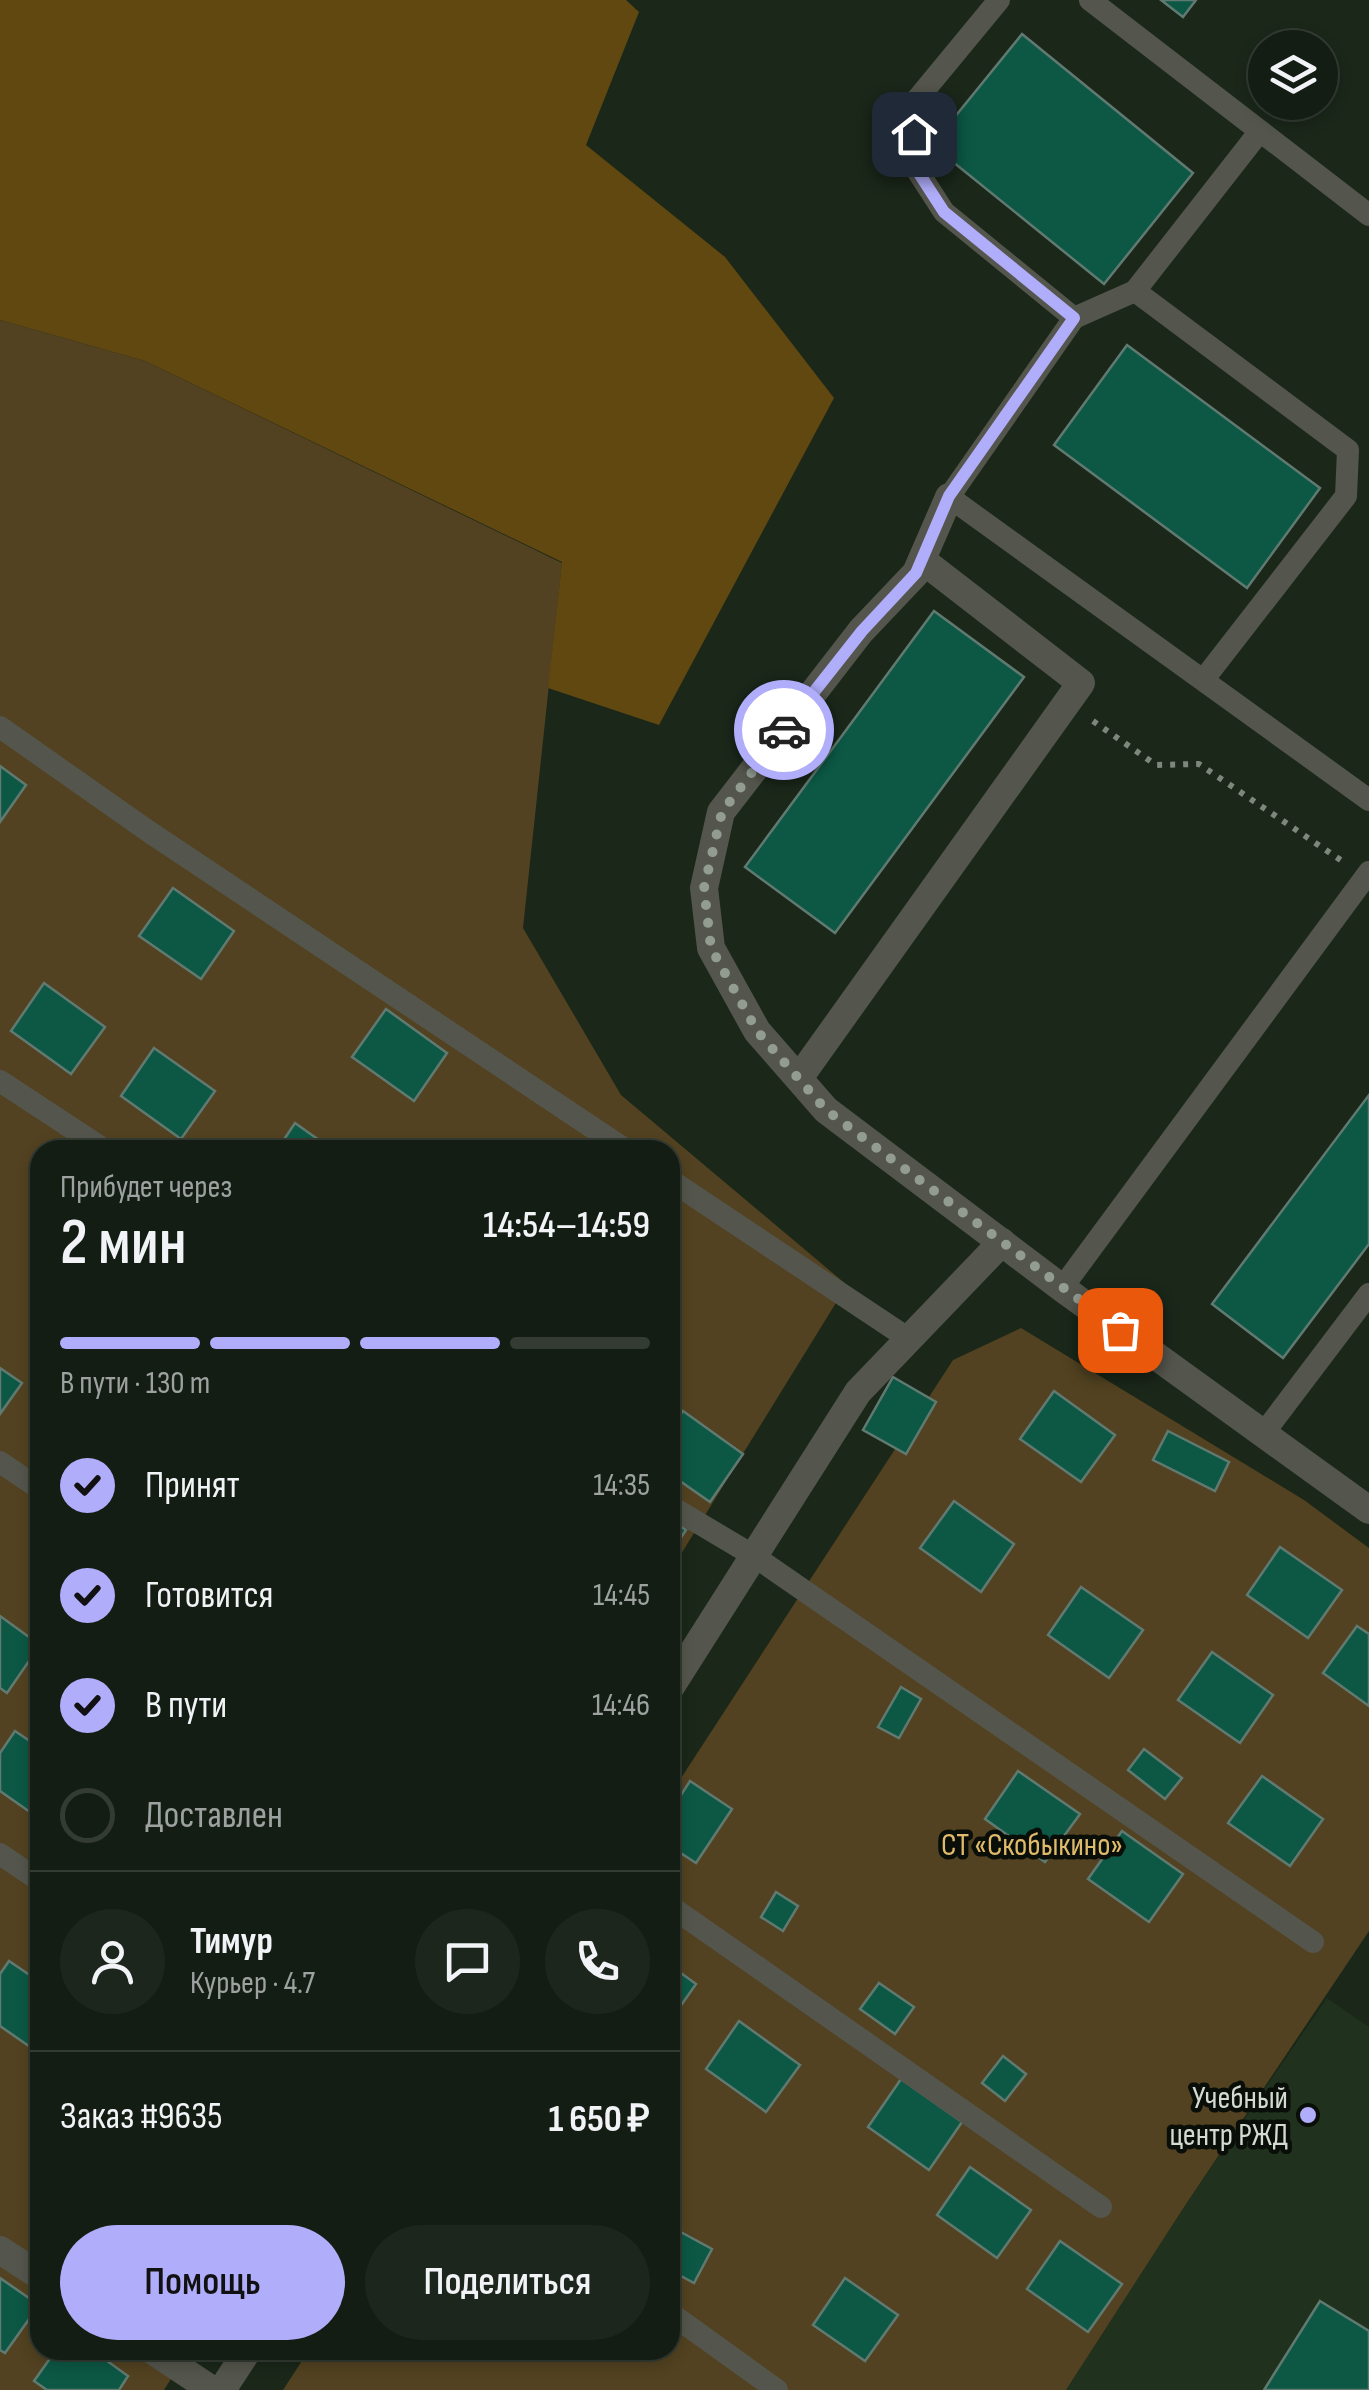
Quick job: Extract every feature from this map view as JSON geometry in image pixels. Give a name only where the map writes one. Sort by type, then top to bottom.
[{"type":"street","points":[[949,496],[916,573],[862,631],[722,812],[704,888],[711,948],[757,1031],[826,1110],[1062,1288],[1369,1510]]},
{"type":"street","points":[[798,1078],[1081,683],[922,560]]},
{"type":"street","points":[[680,1672],[858,1392],[1002,1242]]},
{"type":"street","points":[[0,2250],[30,2270]]},
{"type":"street","points":[[167,2360],[212,2390]]},
{"type":"street","points":[[222,2390],[242,2360]]},
{"type":"lane","points":[[999,0],[914,103],[913,164],[944,212],[1074,318]]},
{"type":"lane","points":[[1090,0],[1369,215]]},
{"type":"lane","points":[[1260,131],[1134,290],[1074,318],[949,496],[1369,800]]},
{"type":"lane","points":[[1134,290],[1348,450],[1346,496],[1204,679]]},
{"type":"lane","points":[[0,726],[148,831],[611,1140]]},
{"type":"lane","points":[[1062,1288],[1368,876]]},
{"type":"lane","points":[[0,1080],[90,1140]]},
{"type":"lane","points":[[680,1187],[909,1339]]},
{"type":"lane","points":[[1263,1434],[1369,1294]]},
{"type":"lane","points":[[0,1462],[30,1482]]},
{"type":"lane","points":[[680,1512],[754,1556],[1313,1942]]},
{"type":"lane","points":[[0,1854],[30,1874]]},
{"type":"lane","points":[[680,1913],[1101,2207]]},
{"type":"lane","points":[[680,2320],[777,2390]]},
{"type":"path","points":[[1068,703],[1156,765],[1199,764],[1368,876]]},
{"type":"shaded area","points":[[0,0],[626,0],[639,12],[586,145],[725,257],[834,398],[659,725],[548,688],[562,562],[145,361],[0,320]]},
{"type":"shaded area","name":"Учебный центр РЖД","points":[[1327,1998],[1369,2027],[1369,2390],[1066,2390],[1186,2204]]},
{"type":"green space","points":[[0,320],[145,361],[562,563],[523,928],[621,1095],[675,1140],[30,1140],[30,2360],[183,2360],[164,2390],[0,2390]]},
{"type":"green space","points":[[680,1145],[847,1285],[680,1556]]},
{"type":"green space","name":"СТ «Скобыкино»","points":[[1021,1328],[1304,1500],[1369,1548],[1369,1931],[1066,2390],[283,2390],[302,2360],[680,2360],[680,1780],[953,1360]]},
{"type":"building","points":[[1161,0],[1196,0],[1183,17]]},
{"type":"building","points":[[1022,34],[1193,173],[1104,284],[932,145]]},
{"type":"building","points":[[1127,345],[1320,488],[1247,588],[1054,445]]},
{"type":"building","points":[[934,611],[1024,677],[835,933],[745,867]]},
{"type":"building","points":[[0,766],[26,785],[0,822]]},
{"type":"building","points":[[173,888],[234,931],[201,979],[139,936]]},
{"type":"building","points":[[44,983],[105,1027],[71,1074],[11,1031]]},
{"type":"building","points":[[386,1009],[447,1053],[414,1101],[352,1057]]},
{"type":"building","points":[[154,1048],[215,1091],[181,1139],[121,1096]]},
{"type":"building","points":[[1369,1095],[1369,1244],[1283,1358],[1212,1304]]},
{"type":"building","points":[[295,1123],[319,1140],[284,1140]]},
{"type":"building","points":[[0,1368],[22,1383],[0,1414]]},
{"type":"building","points":[[893,1377],[936,1402],[906,1454],[863,1430]]},
{"type":"building","points":[[1054,1391],[1115,1435],[1081,1482],[1020,1439]]},
{"type":"building","points":[[683,1411],[743,1454],[710,1502],[680,1481]]},
{"type":"building","points":[[1168,1431],[1229,1462],[1215,1491],[1153,1460]]},
{"type":"building","points":[[954,1501],[1014,1544],[981,1592],[920,1548]]},
{"type":"building","points":[[1280,1547],[1342,1590],[1308,1638],[1247,1595]]},
{"type":"building","points":[[1081,1587],[1143,1630],[1109,1678],[1048,1635]]},
{"type":"building","points":[[0,1616],[30,1638],[30,1660],[7,1693],[0,1688]]},
{"type":"building","points":[[1357,1626],[1369,1634],[1369,1706],[1323,1673]]},
{"type":"building","points":[[1212,1652],[1273,1695],[1240,1743],[1178,1700]]},
{"type":"building","points":[[901,1687],[921,1699],[899,1738],[878,1727]]},
{"type":"building","points":[[15,1731],[30,1741],[30,1812],[0,1791],[0,1753]]},
{"type":"building","points":[[1144,1749],[1182,1778],[1165,1799],[1128,1770]]},
{"type":"building","points":[[1018,1771],[1080,1814],[1045,1862],[985,1819]]},
{"type":"building","points":[[1262,1776],[1323,1819],[1290,1866],[1228,1823]]},
{"type":"building","points":[[690,1781],[732,1809],[696,1863],[680,1853],[680,1796]]},
{"type":"building","points":[[1122,1831],[1183,1874],[1149,1922],[1088,1879]]},
{"type":"building","points":[[776,1892],[798,1906],[783,1931],[761,1917]]},
{"type":"building","points":[[9,1961],[30,1975],[30,2047],[0,2026],[0,1974]]},
{"type":"building","points":[[680,1972],[696,1984],[680,2007]]},
{"type":"building","points":[[879,1983],[914,2007],[895,2034],[860,2009]]},
{"type":"building","points":[[739,2021],[800,2065],[766,2112],[706,2069]]},
{"type":"building","points":[[1003,2056],[1026,2074],[1005,2101],[982,2083]]},
{"type":"building","points":[[901,2079],[962,2122],[929,2170],[868,2127]]},
{"type":"building","points":[[970,2167],[1031,2210],[997,2258],[937,2215]]},
{"type":"building","points":[[680,2232],[712,2249],[694,2283],[680,2275]]},
{"type":"building","points":[[1060,2241],[1122,2284],[1088,2332],[1027,2289]]},
{"type":"building","points":[[0,2278],[30,2299],[30,2318],[5,2353],[0,2350]]},
{"type":"building","points":[[845,2278],[898,2315],[865,2361],[813,2325]]},
{"type":"building","points":[[1320,2301],[1369,2331],[1369,2390],[1264,2390]]},
{"type":"building","points":[[49,2360],[106,2360],[128,2376],[119,2390],[47,2390],[34,2381]]},
{"type":"way so far","points":[[784,730],[722,812],[704,888],[711,948],[757,1031],[826,1110],[1120,1330]]},
{"type":"place","name":"Учебный центр РЖД","points":[[1308,2115]]},
{"type":"route","points":[[784,730],[862,631],[916,573],[949,496],[1074,318],[944,212],[913,164],[914,134]]}]
